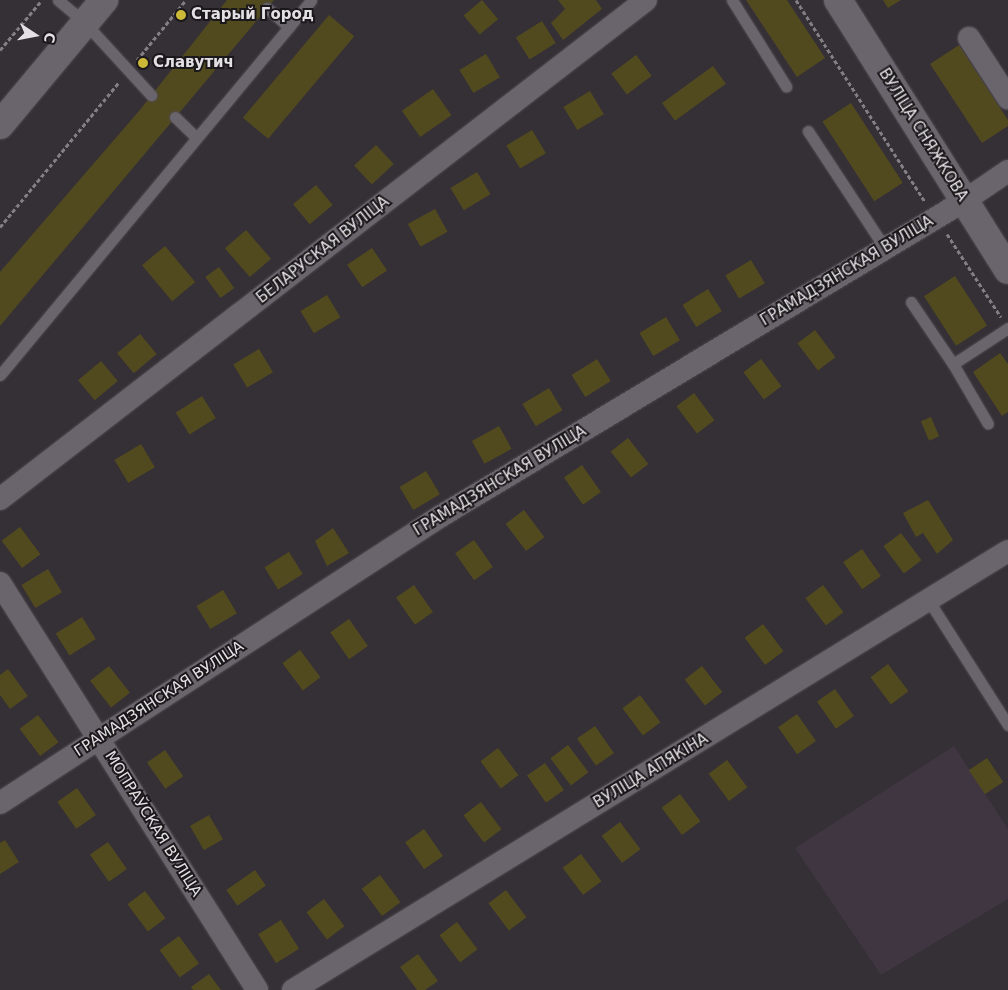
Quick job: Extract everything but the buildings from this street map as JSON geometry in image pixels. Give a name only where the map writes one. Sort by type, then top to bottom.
[{"type":"street","points":[[0,125],[104,0]]},
{"type":"street","name":"БЕЛАРУСКАЯ ВУЛІЦА","points":[[0,499],[646,0]]},
{"type":"street","name":"ВУЛІЦА СНЯЖКОВА","points":[[838,0],[1008,270]]},
{"type":"street","points":[[969,38],[1008,98]]},
{"type":"street","name":"ГРАМАДЗЯНСКАЯ ВУЛІЦА","points":[[0,803],[441,516],[964,201],[1008,171]]},
{"type":"street","name":"ВУЛІЦА АПЯКІНА","points":[[293,990],[1008,551]]},
{"type":"street","name":"МОПРАЎСКАЯ ВУЛІЦА","points":[[0,583],[257,990]]},
{"type":"lane","points":[[58,0],[85,23],[151,95]]},
{"type":"lane","points":[[0,375],[311,0]]},
{"type":"lane","points":[[732,0],[786,86]]},
{"type":"lane","points":[[267,8],[289,27]]},
{"type":"lane","points":[[175,117],[197,138]]},
{"type":"lane","points":[[808,131],[884,248]]},
{"type":"lane","points":[[911,302],[952,364],[988,424]]},
{"type":"lane","points":[[952,364],[1006,324]]},
{"type":"lane","points":[[929,601],[1008,725]]},
{"type":"path","points":[[0,50],[42,0]]},
{"type":"path","points":[[0,227],[186,0]]},
{"type":"path","points":[[796,0],[1006,324]]},
{"type":"shaded area","points":[[954,746],[1008,829],[1008,899],[881,975],[795,848]]},
{"type":"place","name":"Старый Город","points":[[181,15]]},
{"type":"place","name":"Славутич","points":[[143,63]]}]
